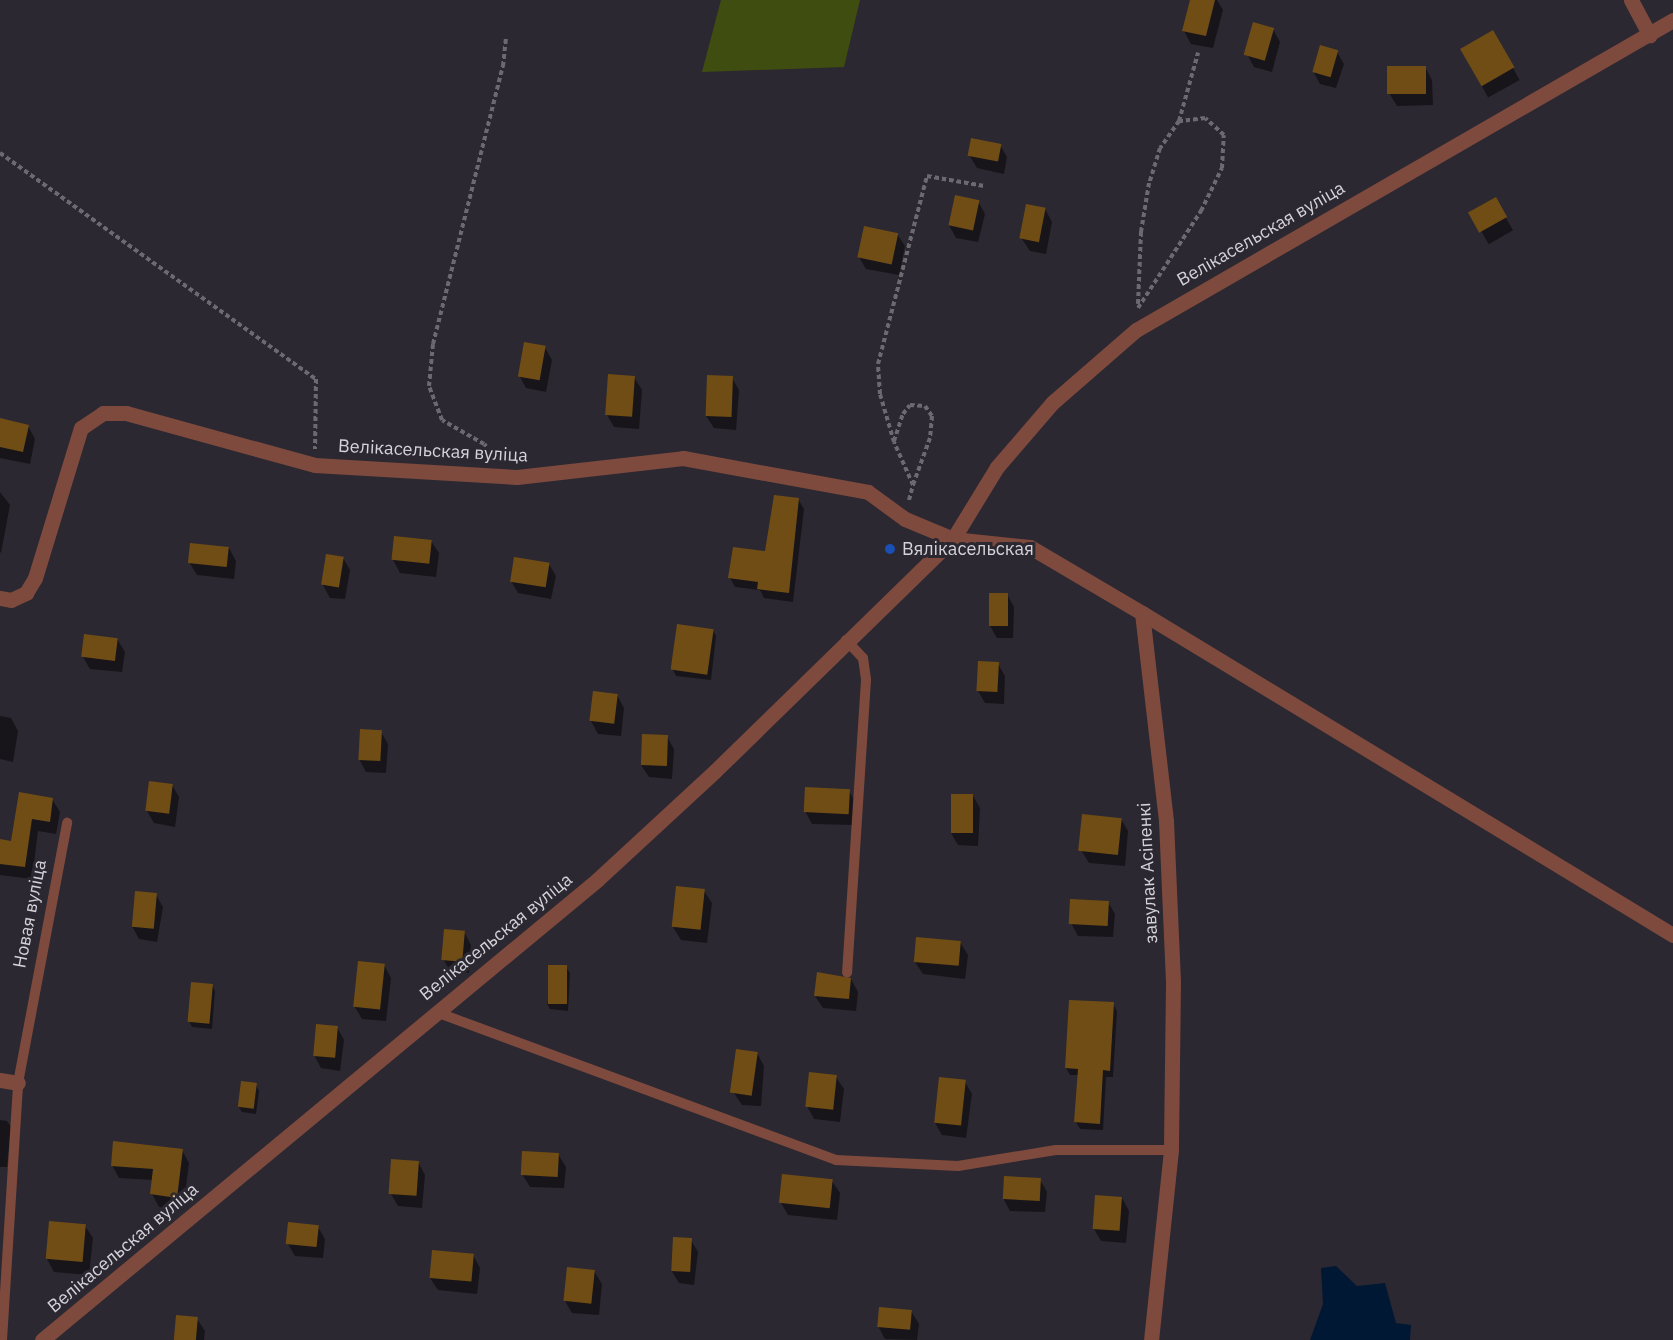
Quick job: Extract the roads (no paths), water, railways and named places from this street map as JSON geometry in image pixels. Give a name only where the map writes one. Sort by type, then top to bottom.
[{"type":"street","points":[[1631,0],[1650,35]]},
{"type":"street","name":"Велікасельская вуліца","points":[[42,1340],[597,880],[715,771],[846,640],[952,539],[997,467],[1052,403],[1136,330],[1673,20]]},
{"type":"street","name":"Велікасельская вуліца","points":[[0,598],[11,600],[26,593],[35,578],[81,428],[103,413],[126,413],[315,465],[517,477],[683,458],[868,492],[905,519],[952,539]]},
{"type":"street","points":[[952,539],[1030,547],[1673,935]]},
{"type":"street","name":"завулак Асіпенкі","points":[[1142,613],[1166,821],[1173,982],[1171,1150],[1151,1340]]},
{"type":"street","points":[[0,1080],[18,1083]]},
{"type":"lane","points":[[846,640],[863,658],[866,680],[847,972]]},
{"type":"lane","name":"Новая вуліца","points":[[2,1340],[18,1083],[67,823]]},
{"type":"lane","points":[[436,1012],[836,1160],[958,1166],[1056,1150],[1171,1150]]},
{"type":"water","points":[[1336,1266],[1357,1286],[1385,1283],[1396,1323],[1411,1325],[1410,1340],[1310,1340],[1323,1304],[1321,1268]]},
{"type":"place","name":"Вялікасельская","points":[[890,549]]}]
